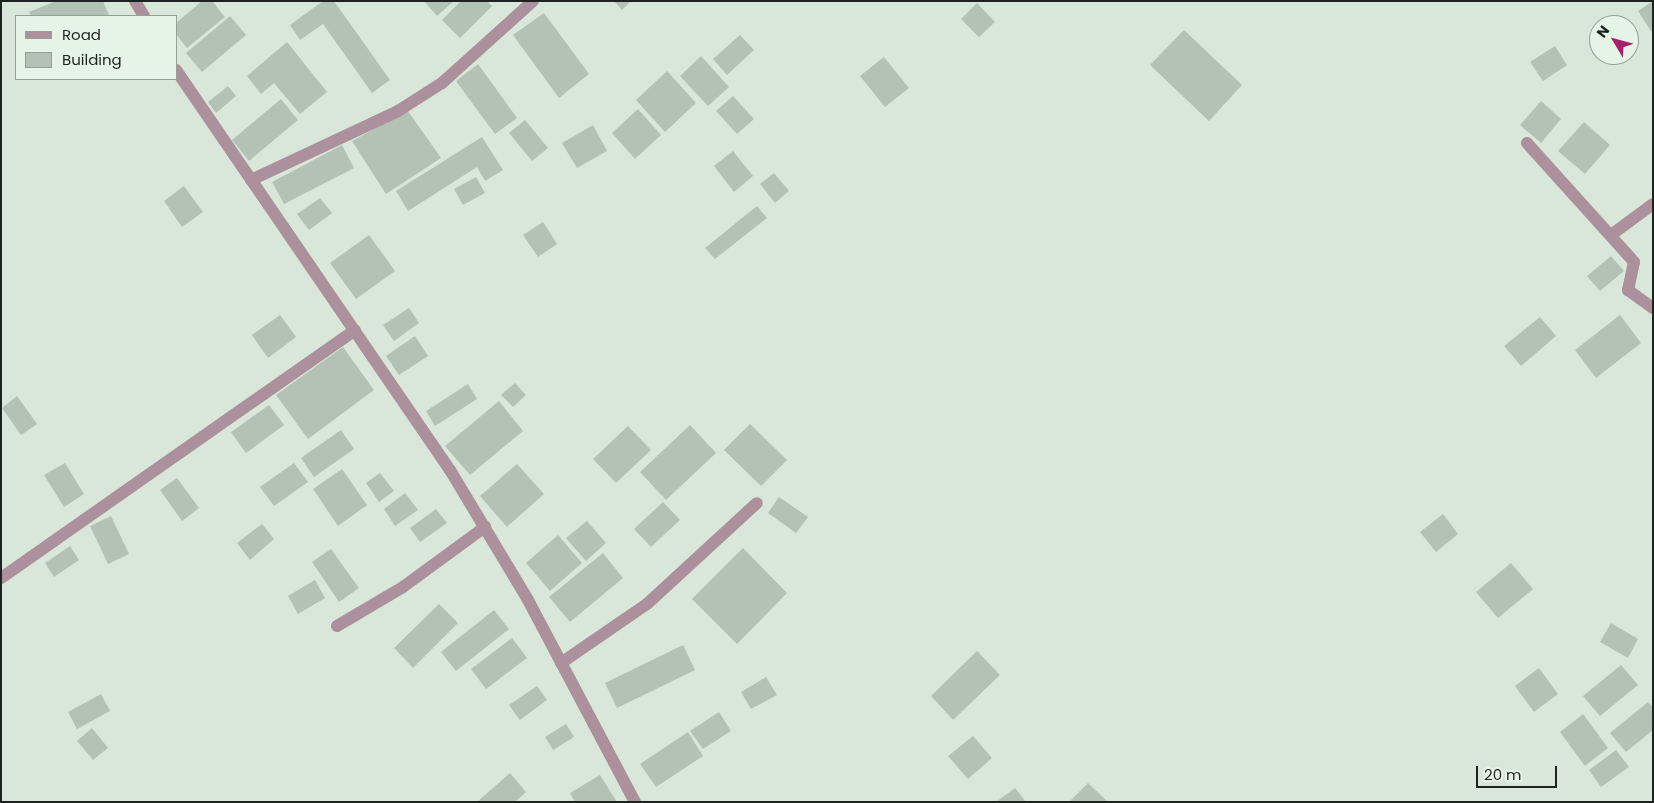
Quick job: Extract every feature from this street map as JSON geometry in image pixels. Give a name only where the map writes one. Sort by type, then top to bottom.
[{"type":"street","points":[[135,1],[143,15]]},
{"type":"street","points":[[251,180],[398,111],[442,83],[533,1]]},
{"type":"street","points":[[178,73],[354,330],[485,527],[562,663],[635,802]]},
{"type":"street","points":[[1528,143],[1611,235],[1636,267],[1628,290],[1653,308]]},
{"type":"street","points":[[1611,235],[1653,204]]},
{"type":"street","points":[[1,578],[354,330]]},
{"type":"street","points":[[562,663],[648,604],[757,503]]},
{"type":"street","points":[[337,626],[396,591],[485,527]]},
{"type":"building","points":[[56,1],[103,1],[109,15],[30,15],[29,12]]},
{"type":"building","points":[[202,1],[212,1],[225,17],[187,48],[178,37],[178,21]]},
{"type":"building","points":[[323,1],[334,1],[390,80],[372,93],[323,24],[300,40],[290,25]]},
{"type":"building","points":[[424,1],[454,1],[437,16]]},
{"type":"building","points":[[461,1],[487,1],[492,6],[460,38],[442,20]]},
{"type":"building","points":[[614,1],[631,1],[622,10]]},
{"type":"building","points":[[1653,1],[1653,30],[1651,31],[1638,11]]},
{"type":"building","points":[[977,3],[995,22],[979,37],[961,19]]},
{"type":"building","points":[[544,13],[589,74],[559,98],[513,35]]},
{"type":"building","points":[[230,16],[246,35],[202,72],[186,53]]},
{"type":"building","points":[[1184,30],[1242,85],[1209,121],[1150,65]]},
{"type":"building","points":[[740,35],[754,50],[727,75],[713,59]]},
{"type":"building","points":[[287,42],[327,92],[300,114],[274,83],[261,94],[247,76]]},
{"type":"building","points":[[1555,46],[1567,65],[1543,81],[1530,62]]},
{"type":"building","points":[[701,56],[729,87],[708,106],[680,76]]},
{"type":"building","points":[[884,57],[909,88],[885,107],[860,76]]},
{"type":"building","points":[[478,64],[517,118],[495,134],[456,81]]},
{"type":"building","points":[[667,71],[696,103],[665,132],[636,100]]},
{"type":"building","points":[[228,86],[236,96],[216,113],[208,102]]},
{"type":"building","points":[[733,96],[754,119],[737,134],[716,111]]},
{"type":"building","points":[[281,99],[298,120],[249,161],[232,140]]},
{"type":"building","points":[[1541,101],[1561,119],[1541,143],[1520,125]]},
{"type":"building","points":[[638,109],[661,135],[635,159],[612,133]]},
{"type":"building","points":[[408,111],[441,158],[386,194],[352,141]]},
{"type":"building","points":[[525,120],[548,148],[532,161],[509,133]]},
{"type":"building","points":[[1584,122],[1610,145],[1585,174],[1558,151]]},
{"type":"building","points":[[593,125],[607,151],[577,168],[562,143]]},
{"type":"building","points":[[482,137],[503,170],[485,181],[477,167],[408,211],[396,191]]},
{"type":"building","points":[[342,145],[354,168],[284,204],[272,182]]},
{"type":"building","points":[[733,151],[753,176],[734,192],[714,166]]},
{"type":"building","points":[[774,173],[789,191],[775,203],[760,184]]},
{"type":"building","points":[[476,177],[485,193],[463,205],[454,189]]},
{"type":"building","points":[[184,186],[203,212],[182,227],[164,201]]},
{"type":"building","points":[[320,198],[332,213],[309,230],[297,214]]},
{"type":"building","points":[[757,206],[767,218],[715,259],[705,248]]},
{"type":"building","points":[[543,222],[557,244],[538,257],[523,235]]},
{"type":"building","points":[[369,235],[395,271],[356,299],[330,263]]},
{"type":"building","points":[[1611,256],[1624,271],[1600,291],[1587,276]]},
{"type":"building","points":[[409,308],[419,323],[394,341],[383,325]]},
{"type":"building","points":[[280,315],[296,337],[268,358],[252,335]]},
{"type":"building","points":[[1620,315],[1641,343],[1596,378],[1575,350]]},
{"type":"building","points":[[1540,317],[1556,336],[1521,366],[1504,346]]},
{"type":"building","points":[[415,336],[428,356],[399,375],[386,356]]},
{"type":"building","points":[[343,347],[374,390],[308,439],[276,395]]},
{"type":"building","points":[[515,383],[526,395],[513,407],[501,395]]},
{"type":"building","points":[[468,384],[477,399],[435,426],[426,411]]},
{"type":"building","points":[[17,396],[37,424],[21,435],[2,408]]},
{"type":"building","points":[[499,401],[523,431],[470,475],[445,446]]},
{"type":"building","points":[[269,405],[284,425],[246,453],[231,432]]},
{"type":"building","points":[[750,424],[787,460],[761,486],[724,450]]},
{"type":"building","points":[[690,425],[716,453],[666,500],[640,472]]},
{"type":"building","points":[[628,426],[651,450],[616,483],[593,459]]},
{"type":"building","points":[[341,430],[354,449],[314,477],[301,458]]},
{"type":"building","points":[[65,463],[84,494],[64,507],[44,475]]},
{"type":"building","points":[[294,463],[308,482],[274,506],[260,487]]},
{"type":"building","points":[[517,464],[544,494],[507,527],[480,496]]},
{"type":"building","points":[[342,469],[367,505],[338,526],[313,489]]},
{"type":"building","points":[[380,473],[394,491],[379,502],[366,483]]},
{"type":"building","points":[[177,478],[199,508],[182,521],[160,490]]},
{"type":"building","points":[[405,493],[418,510],[395,526],[384,509]]},
{"type":"building","points":[[779,497],[808,517],[796,533],[768,513]]},
{"type":"building","points":[[663,502],[680,520],[651,547],[634,529]]},
{"type":"building","points":[[436,509],[447,523],[420,542],[410,528]]},
{"type":"building","points":[[1443,514],[1458,534],[1436,552],[1420,532]]},
{"type":"building","points":[[111,516],[129,554],[108,564],[90,526]]},
{"type":"building","points":[[587,521],[606,543],[586,561],[566,538]]},
{"type":"building","points":[[262,524],[274,539],[250,560],[237,543]]},
{"type":"building","points":[[558,535],[582,563],[550,591],[526,563]]},
{"type":"building","points":[[70,546],[79,560],[54,577],[45,563]]},
{"type":"building","points":[[743,548],[787,593],[737,644],[692,599]]},
{"type":"building","points":[[331,549],[359,588],[339,602],[312,562]]},
{"type":"building","points":[[603,553],[623,578],[570,622],[549,597]]},
{"type":"building","points":[[1511,563],[1533,589],[1498,618],[1476,592]]},
{"type":"building","points":[[315,580],[325,598],[298,614],[288,596]]},
{"type":"building","points":[[439,604],[458,623],[413,668],[394,648]]},
{"type":"building","points":[[494,610],[509,629],[456,671],[441,652]]},
{"type":"building","points":[[1611,623],[1638,639],[1628,658],[1600,642]]},
{"type":"building","points":[[512,638],[527,658],[486,689],[471,669]]},
{"type":"building","points":[[683,645],[695,670],[617,708],[605,683]]},
{"type":"building","points":[[977,651],[1000,675],[953,720],[931,696]]},
{"type":"building","points":[[1621,665],[1638,685],[1600,716],[1583,696]]},
{"type":"building","points":[[1539,668],[1558,694],[1534,712],[1515,686]]},
{"type":"building","points":[[766,677],[777,695],[751,709],[741,692]]},
{"type":"building","points":[[537,686],[547,700],[520,720],[509,705]]},
{"type":"building","points":[[101,694],[110,711],[77,729],[68,712]]},
{"type":"building","points":[[1648,702],[1653,708],[1653,730],[1626,752],[1610,733]]},
{"type":"building","points":[[719,712],[731,731],[703,749],[690,731]]},
{"type":"building","points":[[1583,714],[1608,748],[1585,766],[1560,732]]},
{"type":"building","points":[[566,724],[574,737],[553,750],[545,737]]},
{"type":"building","points":[[92,728],[108,748],[93,760],[77,741]]},
{"type":"building","points":[[688,732],[703,756],[656,787],[640,764]]},
{"type":"building","points":[[973,736],[992,758],[968,779],[948,756]]},
{"type":"building","points":[[1616,750],[1629,767],[1601,787],[1589,770]]},
{"type":"building","points":[[510,773],[526,792],[515,802],[477,802]]},
{"type":"building","points":[[600,775],[617,802],[575,802],[570,793]]},
{"type":"building","points":[[1088,783],[1108,802],[1069,802]]},
{"type":"building","points":[[1015,788],[1026,802],[996,802]]}]
